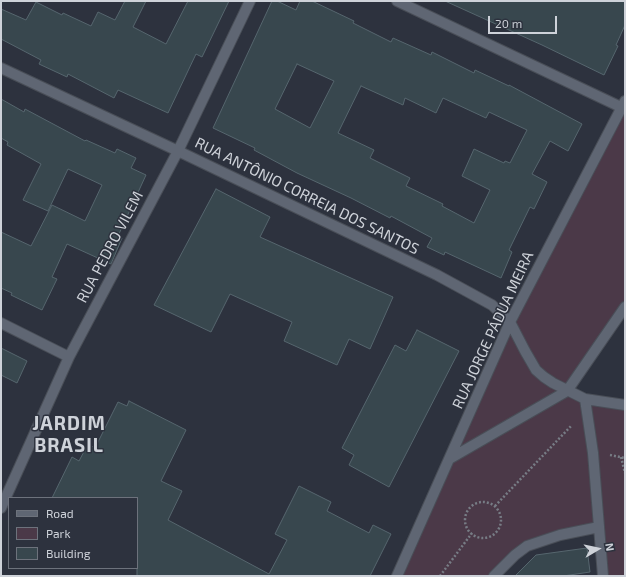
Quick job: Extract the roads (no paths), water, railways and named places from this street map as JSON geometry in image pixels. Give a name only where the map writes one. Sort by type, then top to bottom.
[{"type":"street","name":"RUA PEDRO VILEM","points":[[1,508],[69,357],[178,150],[250,1]]},
{"type":"street","points":[[397,1],[624,106]]},
{"type":"street","name":"RUA ANTÔNIO CORREIA DOS SANTOS","points":[[1,68],[178,150],[436,275],[492,305],[510,322],[536,370],[553,383],[585,399],[625,405]]},
{"type":"street","name":"RUA JORGE PÁDUA MEIRA","points":[[397,576],[451,458],[510,322],[624,106]]},
{"type":"street","points":[[451,458],[567,391],[625,308]]},
{"type":"street","points":[[1,323],[69,357]]},
{"type":"street","points":[[585,399],[593,453],[603,576]]},
{"type":"street","points":[[494,576],[515,555],[527,546],[560,535],[599,526]]},
{"type":"district","name":"JARDIM BRASIL","points":[[69,435]]}]
